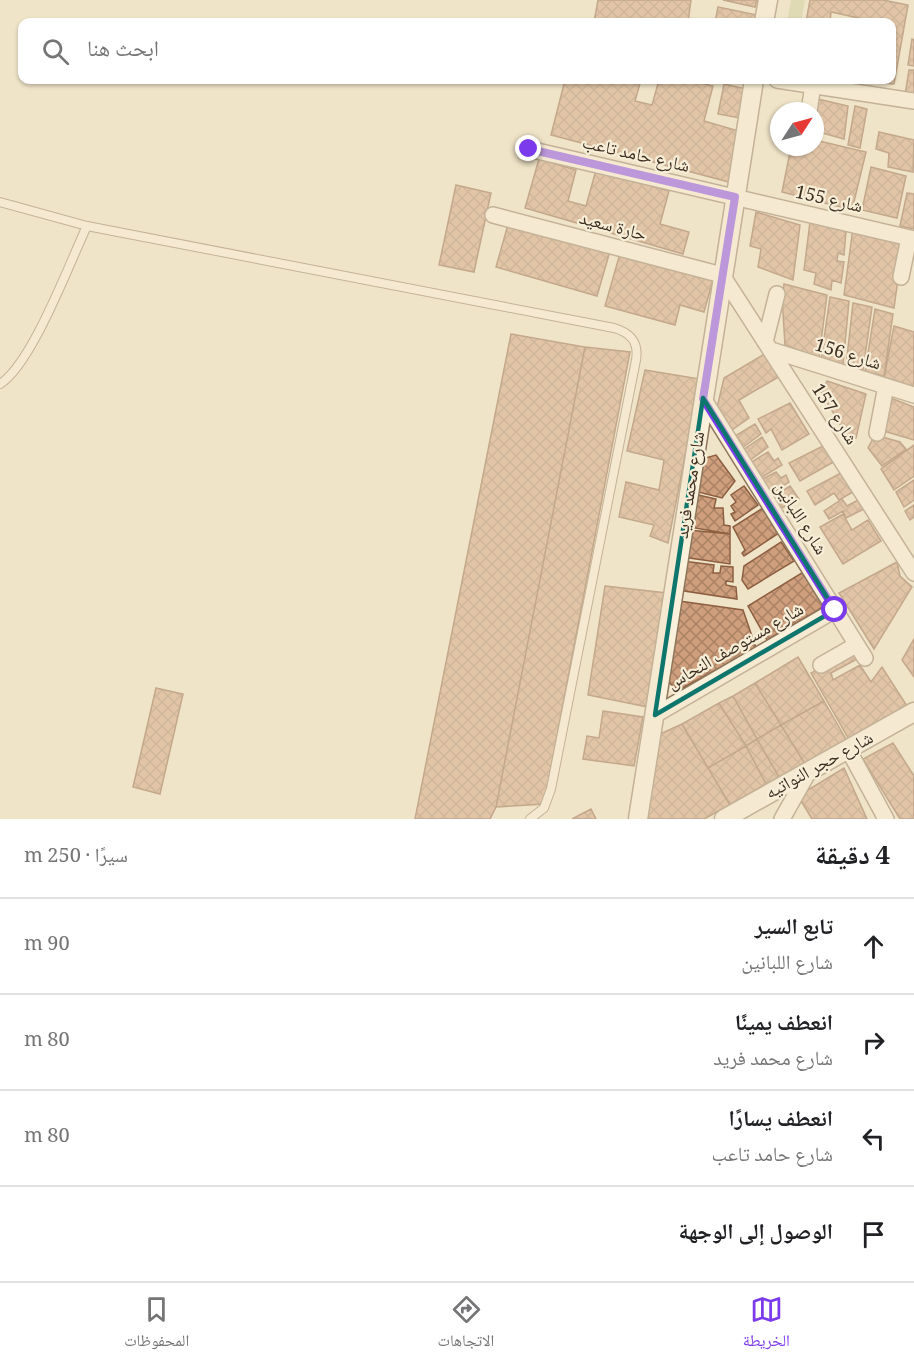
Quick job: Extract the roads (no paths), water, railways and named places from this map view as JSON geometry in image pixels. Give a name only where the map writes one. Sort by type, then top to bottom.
[{"type":"street","points":[[765,18],[768,0]]},
{"type":"street","name":"شارع محمد فريد","points":[[638,819],[753,84]]},
{"type":"street","points":[[806,84],[914,101]]},
{"type":"street","points":[[810,102],[813,85]]},
{"type":"street","name":"شارع حامد تاعب","points":[[529,149],[735,197]]},
{"type":"street","name":"شارع 155","points":[[735,197],[911,238]]},
{"type":"street","name":"حارة سعيد","points":[[493,215],[723,275]]},
{"type":"street","points":[[901,277],[911,238]]},
{"type":"street","name":"شارع 157","points":[[723,275],[914,573]]},
{"type":"street","points":[[768,346],[777,294]]},
{"type":"street","name":"شارع 156","points":[[768,346],[914,395]]},
{"type":"street","points":[[877,433],[886,387]]},
{"type":"street","name":"شارع اللبانين","points":[[703,399],[865,658]]},
{"type":"street","name":"شارع مستوصف النحاس","points":[[655,715],[835,610]]},
{"type":"street","points":[[821,665],[856,645]]},
{"type":"street","name":"شارع حجر النواتيه","points":[[724,819],[914,712]]},
{"type":"street","points":[[848,749],[886,819]]},
{"type":"street","points":[[782,819],[809,771]]},
{"type":"street","points":[[747,819],[758,800]]},
{"type":"lane","points":[[0,202],[87,226],[614,328],[631,336],[637,354],[551,789],[544,808],[530,819]]},
{"type":"lane","points":[[0,384],[15,372],[28,352],[87,226]]}]
